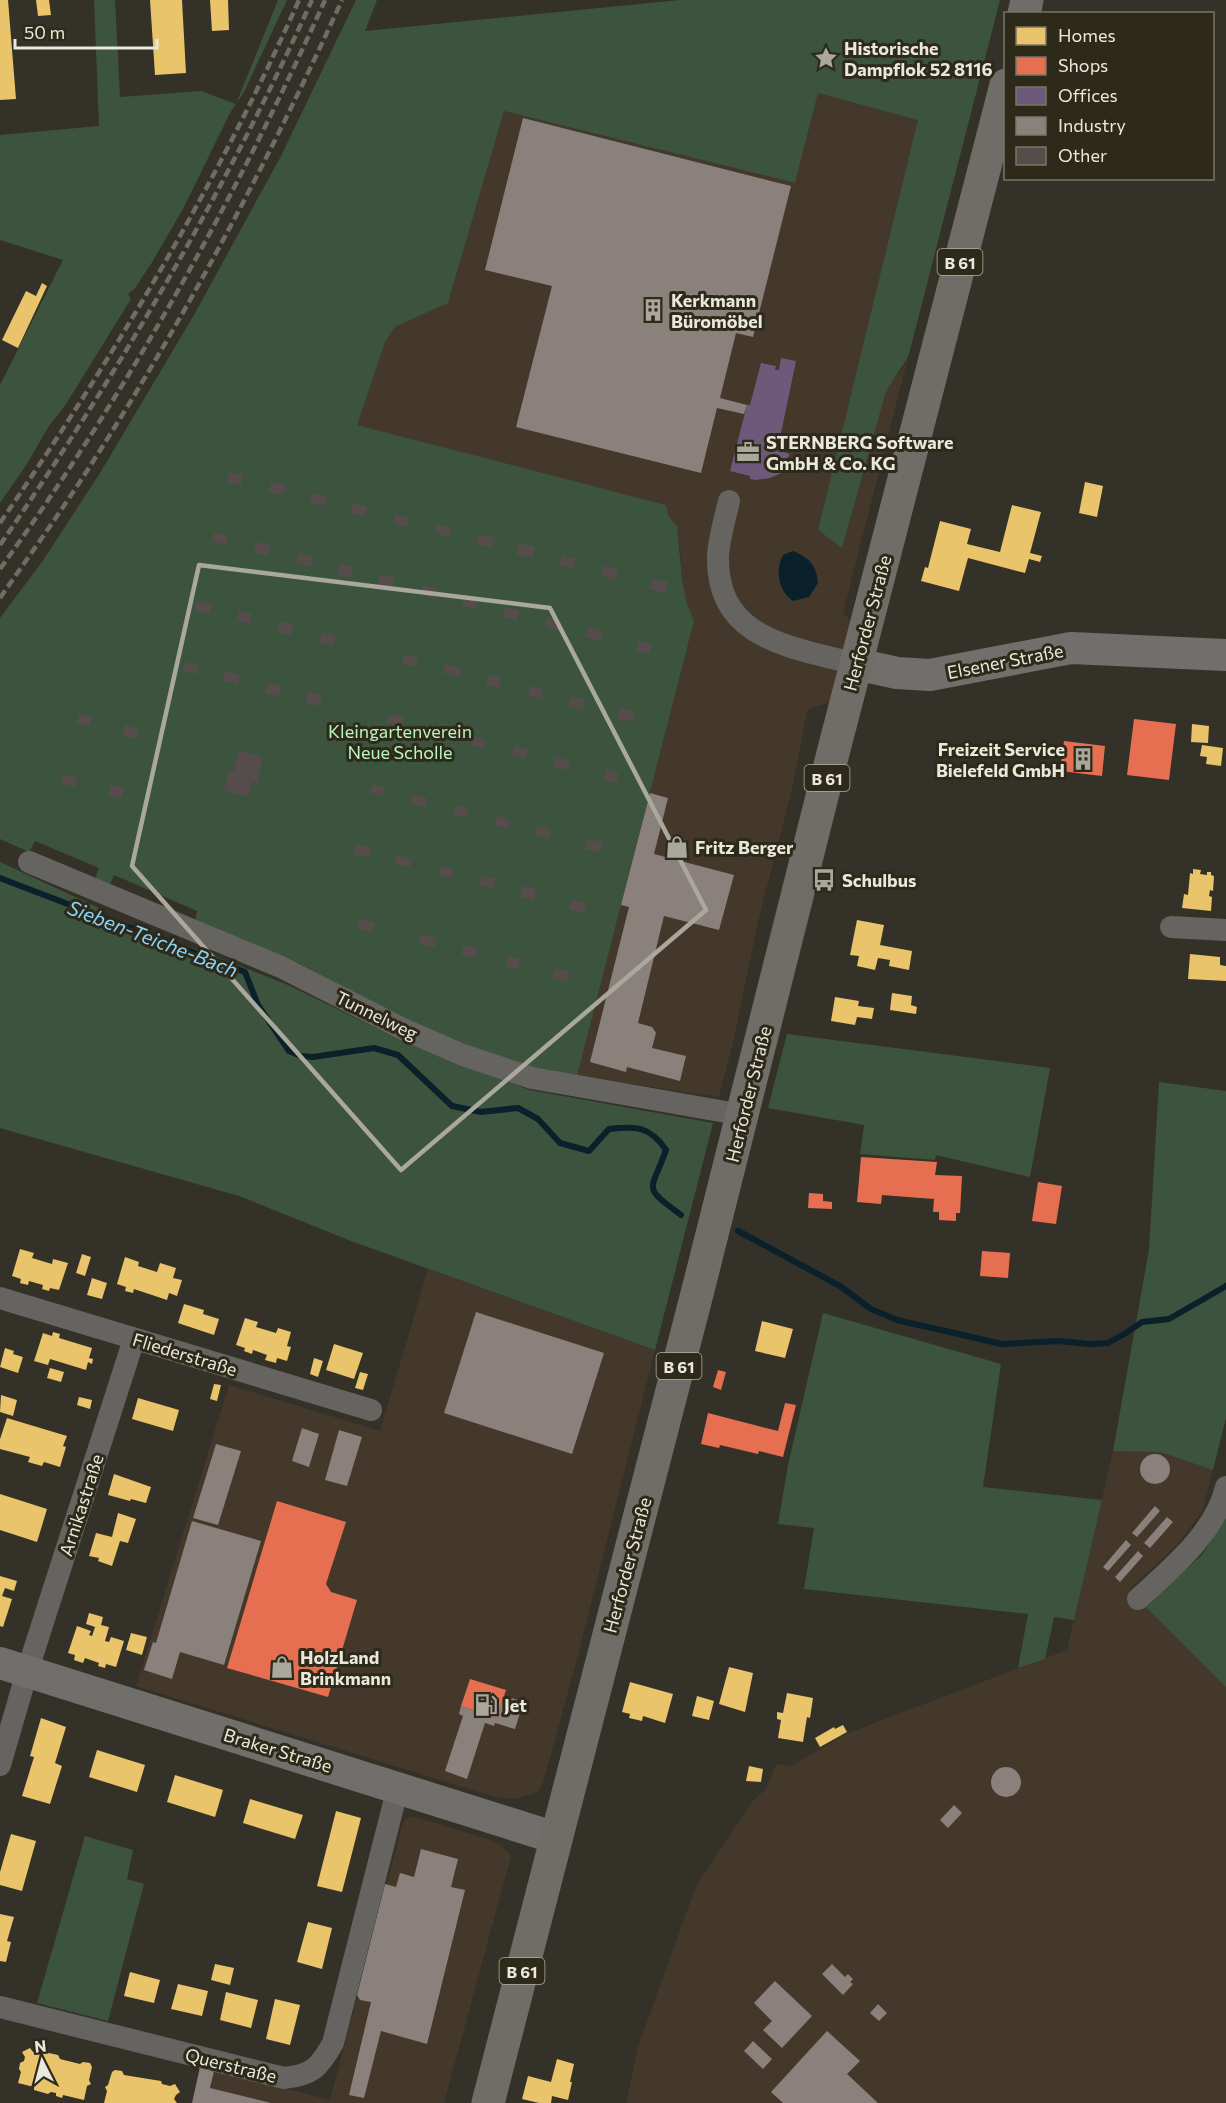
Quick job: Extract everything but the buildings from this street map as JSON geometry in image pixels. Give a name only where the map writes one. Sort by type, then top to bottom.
[{"type":"main road","name":"Herforder Straße","points":[[488,2103],[743,1115],[1004,89]]},
{"type":"main road","name":"Elsener Straße","points":[[856,664],[897,673],[930,675],[1071,648],[1226,655]]},
{"type":"main road","name":"Braker Straße","points":[[14,1668],[556,1838]]},
{"type":"street","points":[[729,501],[718,555],[720,580],[727,604],[743,624],[763,636],[794,648],[856,664]]},
{"type":"street","name":"Tunnelweg","points":[[29,862],[281,967],[403,1029],[463,1055],[532,1078],[743,1115]]},
{"type":"street","points":[[1171,927],[1226,930]]},
{"type":"street","name":"Fliederstraße","points":[[0,1298],[370,1410]]},
{"type":"street","name":"Arnikastraße","points":[[0,1764],[14,1668],[134,1339]]},
{"type":"street","points":[[1138,1599],[1178,1563],[1208,1527],[1224,1496],[1226,1487]]},
{"type":"street","name":"Querstraße","points":[[0,2007],[284,2078],[301,2076],[312,2071],[325,2057],[333,2043],[398,1787]]},
{"type":"highlighted area","points":[[199,565],[550,608],[706,910],[401,1170],[132,866]]},
{"type":"shaded area","points":[[818,93],[919,120],[818,530],[842,547],[885,395],[889,384],[903,368],[909,354],[843,613],[851,621],[830,702],[807,710],[793,785],[758,922],[734,1038],[719,1097],[577,1076],[694,621],[686,600],[680,547],[666,505],[356,425],[385,342],[395,327],[448,303],[504,111],[795,183]]},
{"type":"shaded area","points":[[428,1269],[655,1350],[576,1663],[543,1783],[536,1793],[514,1799],[495,1797],[136,1686],[229,1385],[380,1431]]},
{"type":"shaded area","points":[[1113,1451],[1160,1452],[1213,1470],[1202,1512],[1177,1545],[1129,1590],[1226,1687],[1226,2103],[626,2103],[639,2044],[696,1886],[752,1802],[767,1788],[776,1764],[791,1766],[848,1733],[1067,1650]]},
{"type":"shaded area","points":[[412,1816],[488,1839],[502,1846],[511,1856],[444,2103],[192,2103],[200,2067],[330,2100],[402,1826],[405,1819]]},
{"type":"green space","points":[[94,0],[115,0],[120,97],[201,91],[236,104],[184,207],[151,264],[135,288],[128,294],[131,299],[66,404],[49,426],[0,503],[0,385],[63,260],[0,240],[0,135],[99,126]]},
{"type":"green space","points":[[278,0],[287,0],[244,92],[236,104]]},
{"type":"green space","name":"Kleingartenverein Neue Scholle","points":[[356,0],[377,0],[365,31],[680,0],[1000,0],[909,354],[885,395],[842,548],[818,530],[918,120],[818,93],[795,183],[504,111],[448,303],[395,327],[385,342],[357,425],[666,505],[669,517],[677,526],[682,578],[686,600],[694,621],[577,1076],[537,1069],[469,1046],[406,1020],[298,963],[195,921],[197,911],[114,875],[109,887],[94,881],[99,868],[35,841],[29,852],[0,839],[0,618],[42,562],[100,473],[194,315],[281,156]]},
{"type":"green space","points":[[0,862],[101,909],[99,915],[133,929],[202,951],[288,985],[397,1038],[530,1090],[713,1123],[655,1350],[351,1241],[239,1196],[0,1128]]},
{"type":"green space","points":[[787,1034],[1050,1068],[1030,1177],[936,1155],[935,1160],[860,1154],[864,1125],[768,1108]]},
{"type":"green space","points":[[1159,1082],[1226,1091],[1226,1418],[1213,1470],[1160,1452],[1113,1451],[1149,1250]]},
{"type":"green space","points":[[823,1313],[1001,1364],[983,1487],[1102,1500],[1074,1620],[1054,1617],[1045,1659],[1018,1668],[1028,1614],[804,1589],[814,1528],[778,1524],[788,1465]]},
{"type":"green space","points":[[1226,1518],[1226,1687],[1145,1606],[1202,1555]]},
{"type":"green space","points":[[85,1836],[133,1850],[127,1879],[144,1884],[108,2021],[37,2003]]},
{"type":"water","points":[[793,551],[804,556],[811,563],[816,571],[818,583],[809,597],[793,601],[781,586],[779,567],[783,555]]},
{"type":"waterway","name":"Sieben-Teiche-Bach","points":[[0,878],[245,972],[258,1005],[289,1051],[301,1056],[313,1057],[374,1048],[398,1055],[452,1106],[481,1112],[518,1108],[538,1119],[560,1143],[589,1151],[609,1129],[642,1129],[654,1136],[666,1150],[654,1182],[655,1193],[681,1215]]},
{"type":"waterway","name":"Sieben-Teiche-Bach","points":[[738,1231],[840,1286],[871,1309],[897,1320],[1002,1344],[1059,1341],[1108,1343],[1142,1322],[1169,1319],[1226,1286]]},
{"type":"railway","points":[[0,523],[83,397],[162,268],[234,136],[299,0]]},
{"type":"railway","points":[[0,545],[87,414],[168,280],[243,142],[312,0]]},
{"type":"railway","points":[[0,569],[92,433],[177,293],[254,148],[325,0]]},
{"type":"railway","points":[[0,598],[92,463],[194,294],[286,119],[342,0]]},
{"type":"place","name":"Historische Dampflok 52 8116","points":[[826,58]]},
{"type":"place","name":"Kerkmann Büromöbel","points":[[653,310]]},
{"type":"place","name":"STERNBERG Software GmbH & Co. KG","points":[[748,452]]},
{"type":"place","name":"Freizeit Service Bielefeld GmbH","points":[[1083,759]]},
{"type":"place","name":"Fritz Berger","points":[[677,847]]},
{"type":"place","name":"Schulbus","points":[[824,880]]},
{"type":"place","name":"HolzLand Brinkmann","points":[[282,1667]]},
{"type":"place","name":"Jet","points":[[486,1705]]}]
